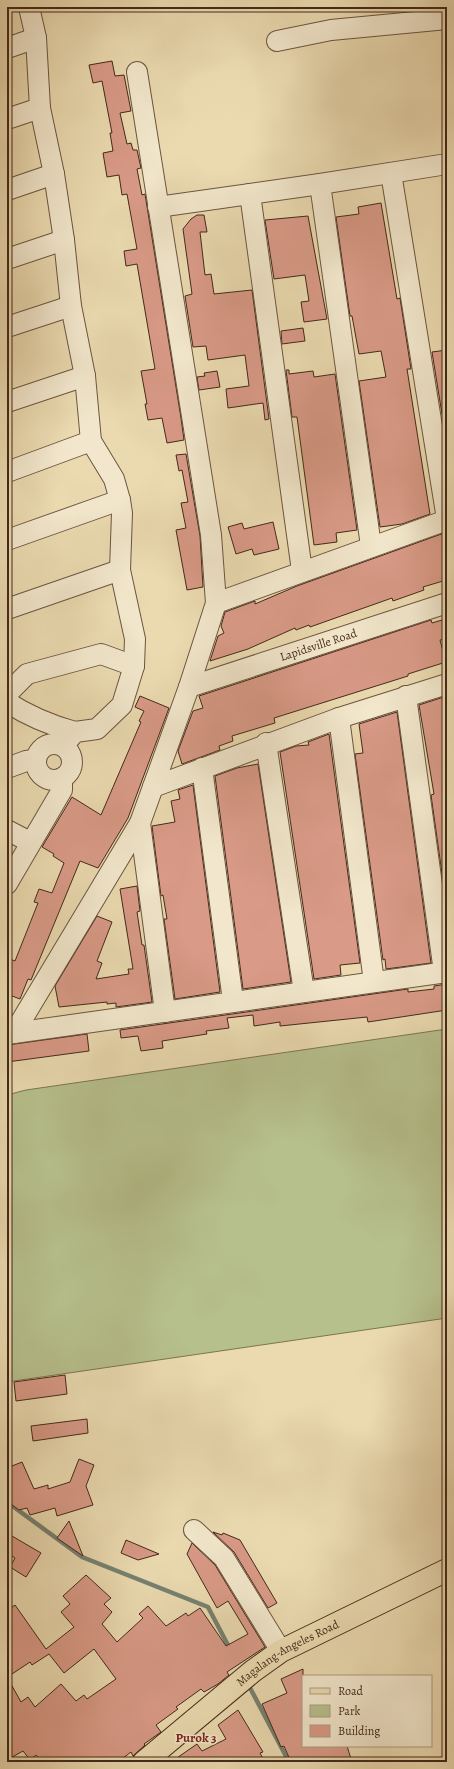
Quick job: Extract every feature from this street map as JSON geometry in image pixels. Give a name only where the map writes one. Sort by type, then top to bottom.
[{"type":"main road","name":"Magalang-Angeles Road","points":[[144,1762],[235,1685],[281,1651],[447,1570]]},
{"type":"street","points":[[28,7],[36,38],[40,108],[54,174],[64,240],[71,306],[85,376],[91,442],[114,479],[120,500],[122,513],[120,570],[135,639],[134,666],[122,705],[97,729],[69,739],[52,743],[41,748],[35,760],[39,772],[49,779],[62,778]]},
{"type":"street","points":[[277,41],[331,30],[447,19]]},
{"type":"street","points":[[7,48],[36,38]]},
{"type":"street","points":[[10,1033],[140,823],[189,687],[216,603],[211,535],[137,72]]},
{"type":"street","points":[[7,119],[40,108]]},
{"type":"street","points":[[158,207],[447,164]]},
{"type":"street","points":[[216,603],[447,519],[391,172]]},
{"type":"street","points":[[7,190],[54,174]]},
{"type":"street","points":[[320,184],[371,546]]},
{"type":"street","points":[[250,194],[302,571]]},
{"type":"street","points":[[7,259],[64,240]]},
{"type":"street","points":[[7,327],[71,306]]},
{"type":"street","points":[[7,402],[85,376]]},
{"type":"street","points":[[7,472],[91,442]]},
{"type":"street","points":[[7,540],[120,500]]},
{"type":"street","points":[[7,609],[120,570]]},
{"type":"street","name":"Lapidsville Road","points":[[189,687],[447,603]]},
{"type":"street","points":[[7,694],[27,674],[101,654],[134,666]]},
{"type":"street","points":[[153,787],[266,743],[406,696],[447,684]]},
{"type":"street","points":[[10,1033],[445,972],[406,696]]},
{"type":"street","points":[[7,702],[21,712],[50,725],[69,739],[71,756],[71,768],[62,778],[62,790],[30,842],[7,884]]},
{"type":"street","points":[[339,718],[374,982]]},
{"type":"street","points":[[266,743],[304,992]]},
{"type":"street","points":[[7,768],[26,761],[35,760]]},
{"type":"street","points":[[202,768],[233,1001]]},
{"type":"street","points":[[140,823],[165,1012]]},
{"type":"street","points":[[7,830],[30,842]]},
{"type":"street","points":[[194,1530],[224,1558],[281,1651]]},
{"type":"green space","points":[[447,1029],[447,1318],[7,1382],[7,1095],[26,1090]]},
{"type":"building","points":[[112,61],[115,76],[124,75],[131,111],[120,113],[127,144],[131,143],[133,150],[137,150],[141,168],[137,169],[142,195],[145,194],[181,418],[184,440],[167,443],[162,418],[148,420],[145,404],[147,404],[141,371],[155,369],[137,264],[126,266],[124,251],[137,249],[127,194],[122,195],[119,175],[107,177],[103,153],[113,151],[110,133],[112,133],[102,81],[93,83],[89,65]]},
{"type":"building","points":[[381,203],[397,299],[400,298],[411,369],[407,369],[430,514],[402,524],[380,527],[359,381],[386,377],[381,351],[359,354],[352,316],[350,316],[336,217],[359,214],[358,207]]},
{"type":"building","points":[[197,215],[204,215],[207,232],[200,232],[205,275],[211,274],[214,294],[252,290],[269,419],[265,420],[263,403],[228,408],[226,389],[249,386],[245,355],[208,360],[206,346],[193,347],[185,296],[192,294],[183,229],[191,219]]},
{"type":"building","points":[[308,216],[327,319],[304,322],[301,302],[309,301],[305,275],[274,279],[265,220]]},
{"type":"building","points":[[303,328],[305,341],[282,344],[281,331]]},
{"type":"building","points":[[447,350],[447,413],[442,414],[432,352]]},
{"type":"building","points":[[286,370],[289,370],[289,374],[313,371],[314,377],[335,374],[357,530],[336,533],[337,542],[314,545],[297,417],[292,417]]},
{"type":"building","points":[[217,371],[220,387],[199,390],[197,377],[205,376],[204,373]]},
{"type":"building","points":[[186,454],[200,536],[203,587],[187,590],[176,530],[186,528],[181,503],[188,502],[182,470],[179,471],[176,455]]},
{"type":"building","points":[[273,522],[279,549],[254,555],[252,549],[236,554],[228,527],[242,523],[244,529]]},
{"type":"building","points":[[447,532],[447,577],[442,578],[443,581],[423,587],[424,590],[393,601],[392,598],[310,627],[309,625],[296,630],[295,628],[248,649],[210,661],[218,636],[224,633],[221,626],[225,612],[255,601],[255,604],[297,586]]},
{"type":"building","points":[[431,620],[432,623],[442,620],[447,639],[440,640],[446,662],[408,674],[408,676],[274,718],[275,723],[232,736],[233,741],[219,746],[220,750],[182,764],[178,751],[193,711],[203,708],[199,696]]},
{"type":"building","points":[[140,696],[169,708],[128,818],[98,868],[80,861],[31,980],[28,979],[20,999],[7,994],[7,966],[10,959],[15,961],[38,903],[34,902],[39,889],[52,893],[64,863],[53,856],[54,854],[42,847],[72,797],[101,815],[141,722],[139,721],[144,711],[135,707]]},
{"type":"building","points":[[447,696],[447,909],[431,795],[434,794],[419,705]]},
{"type":"building","points":[[397,712],[431,963],[386,969],[385,959],[383,960],[355,754],[363,753],[359,724]]},
{"type":"building","points":[[329,734],[360,963],[340,965],[341,975],[314,979],[280,752],[296,746],[309,745],[308,742]]},
{"type":"building","points":[[258,764],[291,982],[243,989],[215,776],[237,768]]},
{"type":"building","points":[[193,785],[220,992],[175,999],[164,919],[167,919],[163,895],[161,896],[152,826],[175,822],[171,801],[180,799],[178,790]]},
{"type":"building","points":[[137,886],[140,911],[137,912],[142,945],[144,945],[152,1002],[116,1007],[116,1003],[107,1004],[107,1002],[59,1007],[55,986],[97,916],[112,922],[97,961],[102,963],[96,979],[129,974],[128,969],[133,969],[120,889]]},
{"type":"building","points":[[447,984],[447,1010],[368,1022],[367,1017],[280,1026],[280,1022],[254,1026],[253,1015],[227,1018],[229,1028],[206,1031],[207,1034],[162,1041],[163,1048],[141,1051],[138,1036],[121,1038],[120,1030],[408,989],[408,992],[434,989],[434,986]]},
{"type":"building","points":[[87,1034],[89,1051],[7,1062],[7,1045]]},
{"type":"building","points":[[65,1375],[67,1394],[16,1401],[14,1382]]},
{"type":"building","points":[[87,1419],[88,1433],[33,1441],[31,1426]]},
{"type":"building","points":[[79,1459],[94,1465],[86,1486],[93,1505],[57,1516],[55,1508],[30,1515],[27,1508],[19,1510],[7,1501],[7,1468],[22,1462],[34,1489],[48,1485],[48,1489],[70,1482]]},
{"type":"building","points":[[69,1521],[83,1556],[57,1538]]},
{"type":"building","points":[[213,1532],[222,1535],[223,1533],[240,1540],[277,1603],[268,1608],[234,1552]]},
{"type":"building","points":[[12,1536],[41,1553],[26,1577],[10,1567],[15,1558],[7,1553],[7,1544]]},
{"type":"building","points":[[126,1540],[159,1554],[138,1560],[121,1553]]},
{"type":"building","points":[[192,1543],[215,1565],[265,1647],[227,1672],[229,1675],[218,1684],[204,1692],[201,1689],[176,1707],[178,1709],[156,1725],[161,1732],[144,1744],[145,1745],[133,1756],[131,1752],[118,1762],[42,1762],[36,1755],[30,1760],[23,1751],[7,1760],[7,1677],[21,1702],[28,1697],[35,1707],[61,1684],[76,1701],[84,1695],[87,1699],[116,1679],[94,1649],[64,1673],[49,1654],[32,1665],[30,1662],[12,1674],[7,1667],[7,1611],[15,1605],[46,1649],[74,1627],[61,1612],[70,1604],[63,1596],[86,1575],[111,1598],[104,1604],[112,1612],[102,1624],[117,1642],[143,1618],[139,1614],[148,1606],[166,1626],[186,1613],[188,1616],[200,1608],[226,1646],[248,1634],[228,1601],[217,1608],[187,1554]]},
{"type":"building","points":[[303,1669],[302,1747],[347,1747],[352,1762],[291,1762],[284,1746],[281,1747],[262,1704],[287,1693],[281,1679]]},
{"type":"building","points":[[238,1710],[263,1752],[260,1753],[265,1762],[171,1762],[197,1744],[202,1751],[226,1739],[218,1725]]},
{"type":"waterway","points":[[7,1502],[82,1557],[208,1607],[230,1649]]},
{"type":"waterway","points":[[248,1684],[289,1762]]},
{"type":"district","name":"Purok 3","points":[[196,1737]]}]
